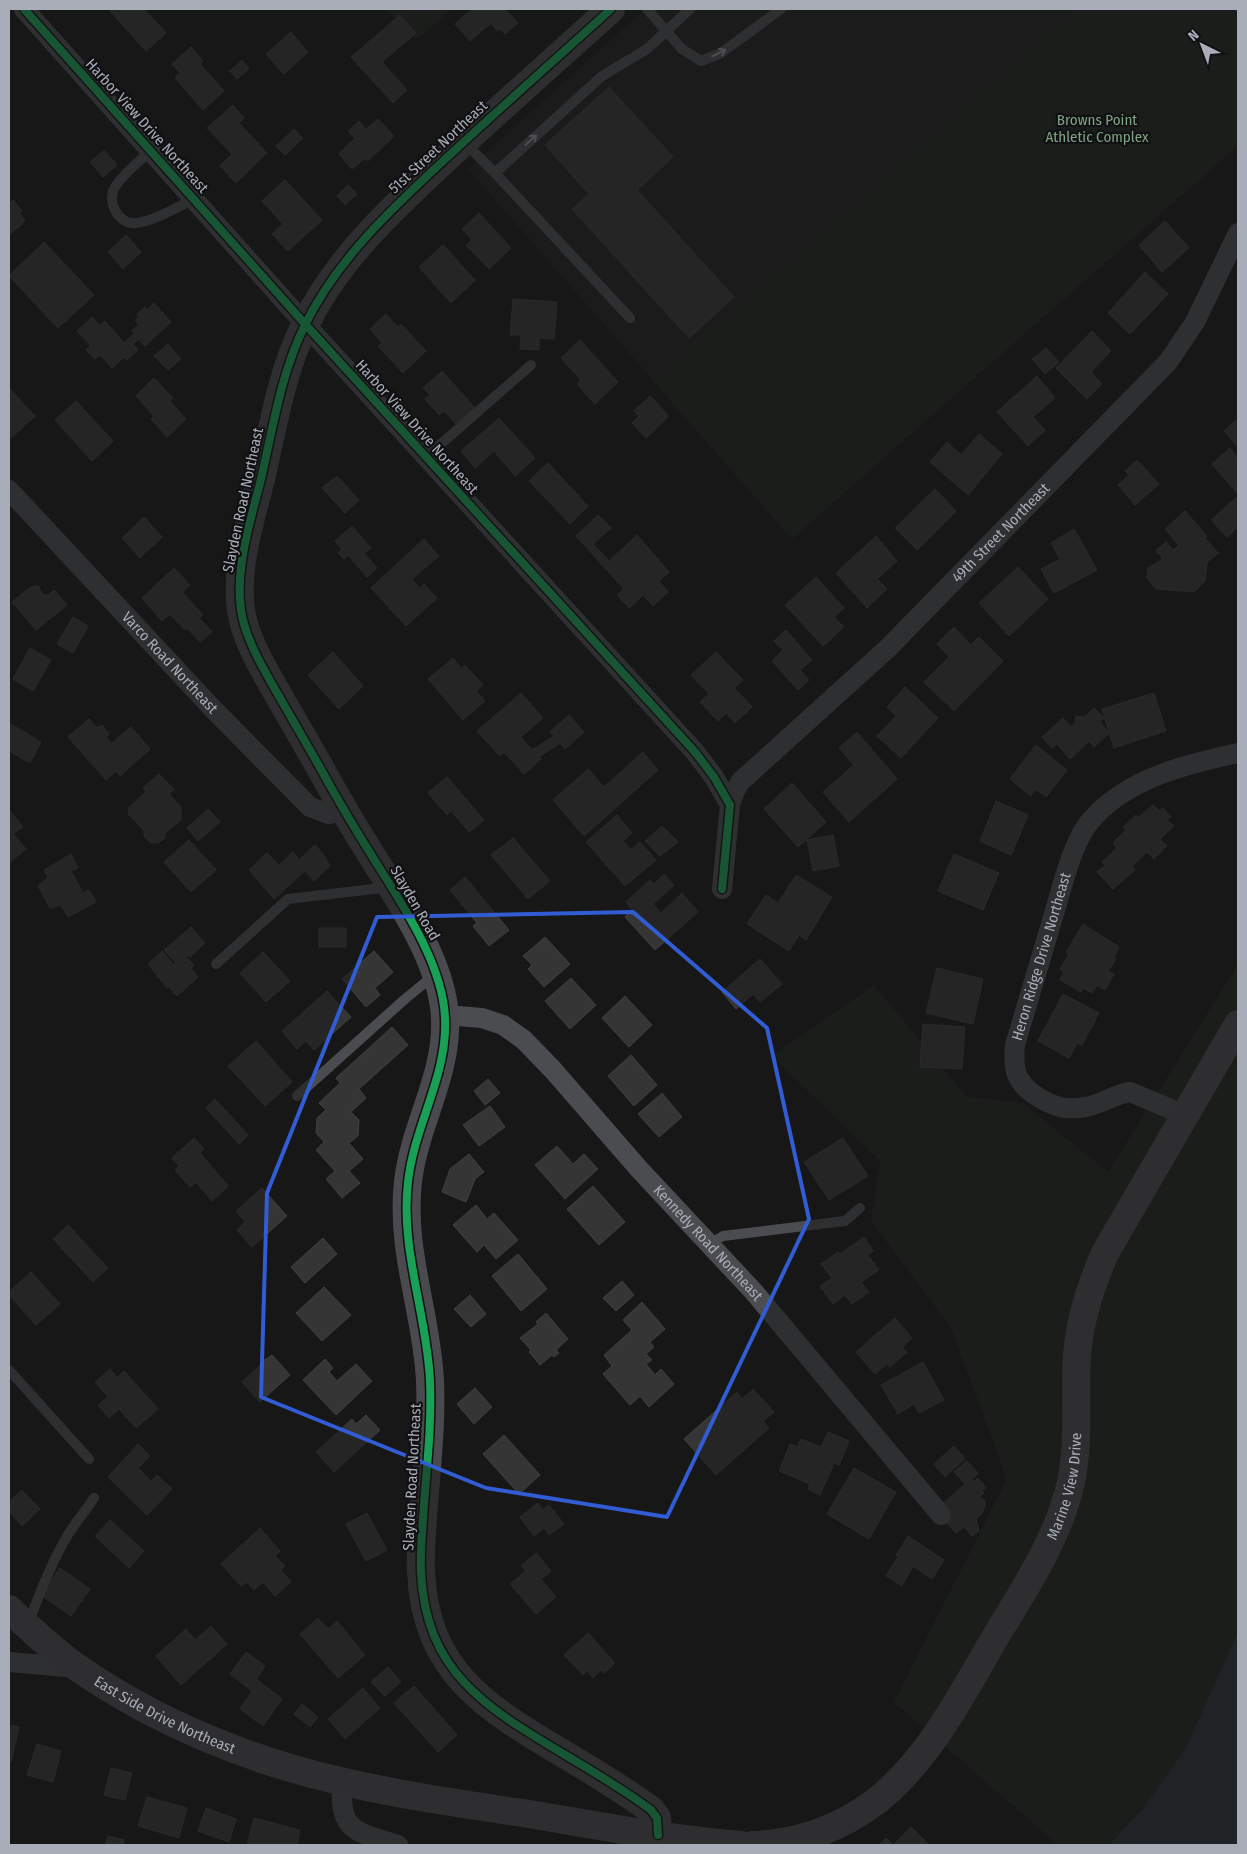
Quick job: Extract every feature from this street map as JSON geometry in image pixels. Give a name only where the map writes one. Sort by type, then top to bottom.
[{"type":"street","name":"Harbor View Drive Northeast","points":[[24,9],[305,324],[695,752],[717,782],[730,805]]},
{"type":"street","name":"51st Street Northeast","points":[[305,324],[341,267],[385,216],[428,173],[611,9]]},
{"type":"street","name":"49th Street Northeast","points":[[730,805],[740,782],[887,649],[1168,362],[1195,322],[1238,234]]},
{"type":"street","name":"Slayden Road Northeast","points":[[305,324],[286,369],[239,578],[243,622],[260,662],[344,810]]},
{"type":"street","name":"Varco Road Northeast","points":[[9,490],[180,674],[310,807],[330,814],[344,810]]},
{"type":"street","name":"Heron Ridge Drive Northeast","points":[[1185,1115],[1130,1092],[1086,1107],[1061,1108],[1038,1098],[1021,1082],[1016,1073],[1015,1045],[1067,870],[1079,840],[1090,820],[1109,802],[1136,786],[1176,769],[1238,753]]},
{"type":"street","points":[[722,889],[730,805]]},
{"type":"street","name":"Slayden Road","points":[[344,810],[418,933],[437,976],[446,1015]]},
{"type":"street","name":"Slayden Road Northeast","points":[[446,1015],[443,1056],[410,1165],[406,1204],[408,1243],[428,1361],[430,1385],[429,1444],[421,1557],[421,1574],[427,1614],[445,1656],[472,1691],[483,1702],[513,1724],[566,1755],[651,1810],[657,1818],[651,1838]]},
{"type":"street","name":"Kennedy Road Northeast","points":[[446,1015],[482,1018],[503,1025],[524,1040],[553,1070],[639,1169],[754,1292],[941,1515]]},
{"type":"street","name":"Marine View Drive","points":[[753,1845],[780,1844],[832,1829],[879,1799],[913,1765],[937,1732],[1037,1567],[1050,1542],[1067,1498],[1072,1479],[1075,1461],[1077,1354],[1082,1320],[1094,1280],[1105,1252],[1238,1024]]},
{"type":"street","name":"East Side Drive Northeast","points":[[18,1618],[78,1668],[140,1706],[180,1726],[261,1758],[342,1782],[651,1838]]},
{"type":"street","points":[[9,1662],[78,1668]]},
{"type":"street","points":[[342,1782],[340,1803],[342,1813],[352,1828],[398,1845]]},
{"type":"street","points":[[651,1838],[741,1845]]},
{"type":"lane","points":[[647,9],[682,49],[701,61],[721,53],[781,9]]},
{"type":"lane","points":[[495,173],[602,76],[648,49],[690,9]]},
{"type":"lane","points":[[464,142],[630,318]]},
{"type":"lane","points":[[150,151],[116,187],[112,198],[114,208],[121,218],[131,224],[137,223],[167,212],[193,199]]},
{"type":"lane","points":[[426,457],[530,365]]},
{"type":"lane","points":[[216,964],[288,899],[382,888],[389,883]]},
{"type":"lane","points":[[297,1096],[405,999],[427,981],[437,976]]},
{"type":"lane","points":[[710,1244],[723,1236],[845,1221],[860,1208]]},
{"type":"lane","points":[[9,1370],[89,1459]]},
{"type":"lane","points":[[18,1618],[36,1600],[69,1534],[94,1498]]},
{"type":"highlighted area","points":[[633,912],[767,1028],[809,1219],[667,1517],[486,1488],[261,1397],[267,1193],[377,917]]},
{"type":"shaded area","points":[[645,9],[1238,9],[1238,146],[792,539],[468,169]]},
{"type":"shaded area","points":[[1238,1632],[1238,1845],[1109,1845],[1142,1810],[1186,1748]]},
{"type":"green space","points":[[386,9],[452,9],[417,39]]},
{"type":"green space","name":"Browns Point Athletic Complex","points":[[1073,9],[1238,9],[1238,145],[792,539],[652,380]]},
{"type":"green space","points":[[1238,964],[1238,1819],[1220,1845],[1058,1845],[894,1702],[1007,1479],[951,1328],[871,1221],[880,1161],[772,1056],[874,985],[966,1096],[1023,1103],[1108,1172]]},
{"type":"building","points":[[112,9],[144,9],[166,33],[146,51],[110,11]]},
{"type":"building","points":[[472,9],[505,9],[518,23],[505,34],[499,28],[497,31],[491,23],[470,41],[455,24]]},
{"type":"building","points":[[400,15],[416,33],[382,62],[407,90],[393,103],[351,57]]},
{"type":"building","points":[[291,32],[308,52],[284,74],[266,54]]},
{"type":"building","points":[[191,47],[203,61],[200,64],[224,91],[203,110],[175,78],[180,73],[172,64]]},
{"type":"building","points":[[242,60],[249,69],[237,79],[230,71]]},
{"type":"building","points":[[609,87],[673,157],[637,190],[734,297],[689,338],[572,209],[589,194],[545,145]]},
{"type":"building","points":[[233,105],[244,118],[239,123],[267,153],[236,183],[220,166],[232,154],[207,128]]},
{"type":"building","points":[[378,119],[394,136],[368,161],[365,158],[352,169],[339,154],[355,138],[348,131],[359,121],[366,129]]},
{"type":"building","points":[[294,129],[303,138],[285,155],[276,146]]},
{"type":"building","points":[[104,150],[117,165],[103,177],[90,162]]},
{"type":"building","points":[[285,180],[322,220],[288,251],[272,234],[283,224],[262,201]]},
{"type":"building","points":[[348,185],[357,194],[345,205],[337,196]]},
{"type":"building","points":[[13,200],[22,211],[19,213],[25,221],[9,235],[9,204]]},
{"type":"building","points":[[479,213],[511,248],[489,269],[466,245],[472,240],[462,229]]},
{"type":"building","points":[[1165,221],[1189,248],[1162,272],[1139,245]]},
{"type":"building","points":[[126,235],[141,252],[123,269],[108,252]]},
{"type":"building","points":[[44,242],[94,295],[58,328],[9,276]]},
{"type":"building","points":[[443,245],[475,280],[451,303],[419,267]]},
{"type":"building","points":[[1145,272],[1168,294],[1130,334],[1108,313]]},
{"type":"building","points":[[513,299],[557,302],[554,339],[539,338],[539,350],[520,349],[521,335],[510,335]]},
{"type":"building","points":[[154,303],[171,322],[145,346],[139,339],[133,344],[138,350],[127,360],[124,357],[112,368],[100,355],[95,359],[86,350],[91,346],[77,331],[92,317],[100,326],[105,321],[124,343],[134,334],[132,331],[139,325],[135,320],[139,317],[137,314],[145,307],[147,310]]},
{"type":"building","points":[[386,314],[398,327],[401,324],[426,351],[403,373],[378,346],[382,343],[370,329]]},
{"type":"building","points":[[1092,331],[1111,351],[1091,372],[1102,384],[1087,399],[1056,368]]},
{"type":"building","points":[[580,340],[618,382],[595,404],[577,384],[581,380],[561,358]]},
{"type":"building","points":[[168,344],[181,359],[168,370],[154,356]]},
{"type":"building","points":[[1046,348],[1059,362],[1045,374],[1032,359]]},
{"type":"building","points":[[442,371],[475,408],[457,425],[444,411],[439,415],[425,399],[430,395],[423,388]]},
{"type":"building","points":[[1037,376],[1055,398],[1033,417],[1045,430],[1028,446],[997,412]]},
{"type":"building","points":[[154,378],[173,398],[170,401],[186,419],[167,437],[151,419],[154,416],[136,396]]},
{"type":"building","points":[[9,388],[35,416],[11,438],[9,435]]},
{"type":"building","points":[[650,396],[669,416],[646,438],[632,423],[639,416],[634,411]]},
{"type":"building","points":[[76,401],[113,441],[92,461],[55,420]]},
{"type":"building","points":[[499,418],[535,458],[515,476],[494,451],[475,468],[461,451]]},
{"type":"building","points":[[1238,419],[1238,447],[1224,431]]},
{"type":"building","points":[[979,434],[1002,454],[968,495],[930,462],[947,442],[961,455]]},
{"type":"building","points":[[1230,448],[1238,458],[1238,494],[1212,464]]},
{"type":"building","points":[[1137,460],[1159,484],[1135,505],[1118,485],[1129,475],[1125,471]]},
{"type":"building","points":[[548,463],[588,506],[570,524],[529,481]]},
{"type":"building","points":[[337,476],[359,500],[345,513],[322,488]]},
{"type":"building","points":[[935,489],[956,511],[917,550],[895,528]]},
{"type":"building","points":[[1238,496],[1238,527],[1227,537],[1211,520]]},
{"type":"building","points":[[1185,511],[1207,536],[1205,538],[1218,553],[1207,563],[1205,581],[1194,592],[1156,589],[1147,578],[1148,568],[1163,559],[1156,550],[1166,542],[1173,550],[1179,545],[1165,529]]},
{"type":"building","points":[[598,515],[611,528],[593,544],[609,561],[637,535],[669,572],[659,581],[668,592],[653,606],[643,595],[629,608],[617,595],[624,589],[576,536]]},
{"type":"building","points":[[144,517],[162,537],[140,558],[122,538]]},
{"type":"building","points":[[352,526],[371,548],[364,553],[377,568],[367,577],[348,555],[344,559],[338,553],[342,549],[335,541]]},
{"type":"building","points":[[1074,529],[1097,570],[1054,593],[1041,569],[1060,559],[1051,543]]},
{"type":"building","points":[[876,536],[897,561],[877,579],[887,589],[867,608],[836,573]]},
{"type":"building","points":[[424,539],[439,556],[412,579],[420,588],[424,584],[437,598],[406,626],[371,588]]},
{"type":"building","points":[[1018,567],[1048,599],[1009,636],[979,603]]},
{"type":"building","points":[[174,568],[190,585],[182,592],[203,615],[199,618],[212,632],[200,642],[170,614],[162,621],[142,598]]},
{"type":"building","points":[[816,577],[844,608],[834,617],[844,627],[823,646],[785,605]]},
{"type":"building","points":[[38,586],[42,595],[48,595],[54,590],[67,605],[36,630],[12,602],[31,587]]},
{"type":"building","points":[[73,617],[88,626],[73,653],[57,644]]},
{"type":"building","points":[[954,627],[971,645],[979,637],[1003,661],[954,711],[924,682],[949,657],[937,644]]},
{"type":"building","points":[[786,630],[812,660],[800,670],[809,680],[798,690],[772,661],[783,650],[774,641]]},
{"type":"building","points":[[30,648],[51,660],[33,691],[13,679]]},
{"type":"building","points":[[333,652],[363,686],[339,709],[308,675]]},
{"type":"building","points":[[716,652],[743,680],[734,688],[752,707],[735,723],[726,713],[718,721],[700,702],[709,694],[691,675]]},
{"type":"building","points":[[453,658],[461,668],[465,665],[483,685],[476,691],[485,701],[463,720],[428,679]]},
{"type":"building","points":[[905,687],[938,718],[901,758],[877,736],[896,716],[887,707]]},
{"type":"building","points":[[521,693],[543,718],[521,737],[532,750],[554,736],[550,732],[569,715],[584,732],[565,749],[560,743],[539,757],[541,759],[524,774],[504,752],[500,756],[477,731]]},
{"type":"building","points":[[1154,693],[1166,731],[1114,748],[1102,709]]},
{"type":"building","points":[[1094,708],[1104,718],[1100,722],[1109,733],[1094,747],[1089,741],[1070,759],[1057,744],[1052,748],[1042,737],[1063,718],[1071,727],[1075,723],[1076,716],[1085,717]]},
{"type":"building","points":[[89,719],[97,728],[102,725],[109,734],[106,737],[111,744],[131,727],[150,749],[120,776],[116,771],[106,780],[68,737]]},
{"type":"building","points":[[9,723],[41,742],[30,763],[9,751]]},
{"type":"building","points":[[857,732],[897,779],[849,822],[823,792],[854,765],[839,748]]},
{"type":"building","points":[[1036,745],[1067,770],[1046,797],[1036,789],[1031,796],[1010,779]]},
{"type":"building","points":[[643,752],[658,770],[584,836],[553,800],[588,769],[604,787]]},
{"type":"building","points":[[159,774],[174,789],[169,794],[181,807],[181,820],[165,833],[165,838],[158,843],[151,843],[144,836],[144,830],[128,814],[129,807],[146,792],[143,788]]},
{"type":"building","points":[[447,777],[484,820],[469,832],[451,811],[447,815],[428,793]]},
{"type":"building","points":[[792,783],[826,822],[798,847],[764,809]]},
{"type":"building","points":[[996,801],[1028,815],[1011,855],[980,841]]},
{"type":"building","points":[[1153,805],[1159,811],[1163,808],[1171,817],[1167,820],[1174,826],[1160,839],[1167,846],[1154,859],[1147,852],[1132,866],[1135,870],[1113,889],[1097,872],[1106,865],[1102,862],[1117,848],[1113,843],[1126,830],[1123,827],[1136,815],[1139,817]]},
{"type":"building","points":[[208,809],[220,822],[198,841],[187,828]]},
{"type":"building","points":[[9,810],[23,827],[13,834],[26,849],[9,863]]},
{"type":"building","points":[[617,815],[632,833],[623,841],[631,850],[640,842],[656,860],[625,886],[586,842]]},
{"type":"building","points":[[662,826],[678,842],[660,856],[645,841]]},
{"type":"building","points":[[833,835],[839,866],[813,871],[807,840]]},
{"type":"building","points":[[513,838],[550,881],[528,899],[491,855]]},
{"type":"building","points":[[189,840],[216,870],[191,892],[164,862]]},
{"type":"building","points":[[315,845],[330,866],[314,881],[305,871],[274,899],[249,870],[267,853],[279,865],[293,852],[299,860]]},
{"type":"building","points":[[71,854],[78,868],[71,871],[83,893],[89,890],[96,902],[68,917],[61,905],[50,908],[38,886],[48,878],[44,870]]},
{"type":"building","points":[[954,854],[999,873],[983,910],[938,891]]},
{"type":"building","points":[[664,874],[674,885],[653,904],[661,913],[682,893],[698,912],[655,950],[625,917],[632,910],[626,902],[650,880],[654,884]]},
{"type":"building","points":[[796,875],[832,897],[806,940],[799,935],[789,951],[747,924],[766,895],[778,903]]},
{"type":"building","points":[[465,877],[509,930],[489,946],[473,926],[477,923],[450,890]]},
{"type":"building","points":[[1083,924],[1119,947],[1114,958],[1116,959],[1108,971],[1114,974],[1105,990],[1097,985],[1092,993],[1083,988],[1081,992],[1060,980],[1064,972],[1060,969],[1069,954],[1066,952]]},
{"type":"building","points":[[191,927],[205,943],[190,957],[188,955],[176,966],[187,958],[194,965],[191,968],[198,977],[177,996],[169,987],[167,988],[148,964],[162,951],[174,965],[176,963],[164,950]]},
{"type":"building","points":[[319,928],[346,928],[346,947],[319,947]]},
{"type":"building","points":[[545,937],[570,964],[544,987],[528,969],[532,965],[523,956]]},
{"type":"building","points":[[374,951],[393,972],[375,988],[380,995],[366,1007],[342,979]]},
{"type":"building","points":[[263,952],[290,981],[266,1002],[240,973]]},
{"type":"building","points":[[760,959],[782,984],[760,1002],[753,994],[736,1009],[722,992]]},
{"type":"building","points":[[937,968],[983,979],[973,1024],[926,1013]]},
{"type":"building","points":[[571,978],[596,1005],[570,1029],[545,1001]]},
{"type":"building","points":[[327,991],[351,1017],[314,1050],[306,1041],[297,1049],[282,1031]]},
{"type":"building","points":[[1063,994],[1099,1013],[1082,1045],[1077,1043],[1069,1058],[1038,1041]]},
{"type":"building","points":[[625,996],[652,1025],[629,1047],[602,1018]]},
{"type":"building","points":[[923,1024],[965,1027],[962,1069],[920,1067]]},
{"type":"building","points":[[392,1027],[408,1045],[359,1089],[366,1098],[351,1112],[359,1120],[358,1136],[349,1143],[363,1159],[349,1171],[360,1183],[342,1198],[326,1179],[335,1171],[316,1150],[324,1142],[316,1133],[317,1118],[326,1110],[319,1103],[340,1083],[336,1078]]},
{"type":"building","points":[[256,1041],[292,1082],[265,1106],[228,1066]]},
{"type":"building","points":[[631,1055],[657,1085],[634,1106],[608,1076]]},
{"type":"building","points":[[488,1079],[500,1093],[485,1105],[474,1091]]},
{"type":"building","points":[[662,1093],[682,1117],[659,1137],[638,1114]]},
{"type":"building","points":[[215,1099],[248,1135],[239,1144],[206,1108]]},
{"type":"building","points":[[490,1106],[505,1127],[479,1146],[463,1125]]},
{"type":"building","points":[[194,1138],[204,1149],[200,1153],[228,1186],[212,1201],[196,1182],[190,1187],[175,1170],[179,1166],[172,1158]]},
{"type":"building","points":[[843,1138],[868,1176],[829,1200],[804,1162]]},
{"type":"building","points":[[557,1146],[573,1164],[584,1154],[598,1169],[565,1199],[535,1165]]},
{"type":"building","points":[[469,1154],[484,1172],[475,1179],[466,1202],[442,1192],[450,1169]]},
{"type":"building","points":[[593,1186],[625,1222],[599,1245],[567,1209]]},
{"type":"building","points":[[262,1188],[287,1216],[252,1247],[237,1230],[245,1222],[236,1211]]},
{"type":"building","points":[[476,1205],[487,1219],[494,1213],[518,1240],[496,1259],[484,1245],[477,1252],[453,1225]]},
{"type":"building","points":[[68,1225],[108,1268],[93,1282],[53,1239]]},
{"type":"building","points":[[864,1237],[873,1251],[868,1255],[879,1270],[861,1282],[869,1292],[852,1304],[845,1295],[833,1304],[820,1286],[832,1278],[821,1264],[838,1252],[840,1254]]},
{"type":"building","points":[[323,1238],[337,1254],[305,1283],[291,1267]]},
{"type":"building","points":[[518,1254],[547,1289],[521,1311],[492,1276]]},
{"type":"building","points":[[31,1272],[60,1304],[36,1325],[9,1295],[9,1292]]},
{"type":"building","points":[[622,1281],[634,1295],[616,1311],[603,1298]]},
{"type":"building","points":[[324,1287],[351,1315],[322,1341],[296,1313]]},
{"type":"building","points":[[470,1295],[486,1314],[471,1327],[454,1309]]},
{"type":"building","points":[[642,1302],[665,1329],[650,1342],[654,1347],[646,1354],[652,1360],[646,1364],[655,1375],[661,1369],[674,1384],[649,1407],[640,1396],[630,1405],[603,1374],[612,1366],[604,1355],[632,1330],[623,1320]]},
{"type":"building","points":[[546,1313],[568,1339],[556,1350],[559,1353],[554,1357],[552,1355],[540,1365],[529,1352],[531,1350],[520,1338],[538,1324],[536,1322]]},
{"type":"building","points":[[895,1318],[912,1338],[902,1347],[907,1352],[890,1367],[887,1364],[875,1374],[856,1352]]},
{"type":"building","points":[[272,1355],[290,1375],[260,1402],[242,1382],[263,1361]]},
{"type":"building","points":[[325,1359],[333,1368],[329,1372],[337,1381],[356,1364],[372,1381],[336,1415],[303,1380]]},
{"type":"building","points":[[923,1362],[944,1400],[919,1413],[914,1404],[898,1414],[881,1385]]},
{"type":"building","points":[[110,1369],[117,1378],[124,1371],[158,1409],[136,1428],[119,1409],[109,1418],[98,1405],[108,1397],[95,1382]]},
{"type":"building","points":[[475,1388],[492,1407],[474,1424],[457,1404]]},
{"type":"building","points":[[753,1389],[774,1412],[763,1421],[769,1428],[716,1475],[684,1439],[737,1392],[742,1399]]},
{"type":"building","points":[[366,1415],[380,1430],[334,1472],[316,1452],[352,1419],[356,1424]]},
{"type":"building","points":[[828,1432],[849,1441],[839,1465],[834,1463],[820,1495],[808,1489],[810,1484],[779,1471],[790,1444],[797,1447],[801,1439],[821,1447]]},
{"type":"building","points":[[504,1435],[540,1475],[519,1494],[483,1454]]},
{"type":"building","points":[[138,1444],[150,1456],[138,1468],[151,1481],[157,1475],[172,1489],[147,1515],[108,1477]]},
{"type":"building","points":[[954,1446],[965,1459],[945,1477],[934,1464]]},
{"type":"building","points":[[967,1461],[978,1473],[972,1479],[974,1482],[978,1478],[986,1488],[982,1491],[984,1493],[980,1497],[985,1501],[985,1507],[976,1519],[979,1531],[972,1536],[964,1527],[956,1533],[945,1521],[940,1506],[965,1484],[954,1472]]},
{"type":"building","points":[[854,1468],[896,1492],[869,1539],[827,1514]]},
{"type":"building","points":[[22,1490],[40,1509],[22,1526],[9,1511],[9,1502]]},
{"type":"building","points":[[538,1503],[543,1510],[549,1505],[564,1524],[549,1535],[544,1528],[534,1536],[520,1517]]},
{"type":"building","points":[[367,1513],[387,1550],[366,1561],[346,1524]]},
{"type":"building","points":[[110,1520],[144,1551],[129,1568],[95,1536]]},
{"type":"building","points":[[260,1528],[280,1551],[275,1556],[285,1566],[281,1570],[291,1582],[275,1596],[263,1582],[254,1590],[247,1582],[241,1586],[221,1564]]},
{"type":"building","points":[[908,1536],[944,1560],[932,1579],[913,1566],[902,1586],[886,1576]]},
{"type":"building","points":[[536,1553],[551,1571],[541,1579],[556,1597],[536,1614],[510,1584],[526,1571],[521,1566]]},
{"type":"building","points":[[60,1568],[90,1589],[71,1616],[41,1595]]},
{"type":"building","points":[[318,1618],[328,1629],[337,1621],[365,1655],[338,1678],[300,1634]]},
{"type":"building","points":[[211,1626],[227,1644],[181,1685],[156,1656],[186,1629],[195,1640]]},
{"type":"building","points":[[588,1633],[615,1663],[605,1673],[601,1670],[593,1678],[587,1671],[583,1675],[564,1655]]},
{"type":"building","points":[[246,1652],[265,1666],[256,1679],[282,1699],[263,1726],[240,1709],[252,1691],[230,1674]]},
{"type":"building","points":[[388,1667],[401,1682],[385,1696],[371,1682]]},
{"type":"building","points":[[414,1686],[457,1735],[438,1752],[394,1703]]},
{"type":"building","points":[[363,1688],[380,1708],[345,1739],[328,1719]]},
{"type":"building","points":[[302,1704],[318,1717],[310,1727],[294,1714]]},
{"type":"building","points":[[9,1725],[19,1727],[11,1762],[9,1761]]},
{"type":"building","points":[[37,1744],[61,1751],[53,1782],[27,1775]]},
{"type":"building","points":[[111,1768],[132,1773],[125,1800],[104,1795]]},
{"type":"building","points":[[147,1797],[187,1808],[179,1838],[138,1826]]},
{"type":"building","points":[[206,1808],[236,1819],[229,1842],[198,1831]]},
{"type":"building","points":[[254,1818],[300,1830],[297,1845],[247,1845]]},
{"type":"building","points":[[911,1827],[929,1845],[893,1845]]},
{"type":"building","points":[[108,1836],[124,1840],[123,1845],[105,1845]]},
{"type":"building","points":[[886,1838],[893,1845],[879,1845]]},
{"type":"cycle path","points":[[24,9],[305,324],[695,752],[714,777],[730,805],[722,889]]},
{"type":"cycle path","points":[[611,9],[412,190],[352,254],[318,301],[296,345],[283,382],[247,532],[240,589],[244,624],[258,659],[344,810],[418,933],[437,976],[442,997],[445,1039],[436,1080],[411,1161],[407,1207],[411,1257],[428,1356],[430,1381],[421,1571],[425,1606],[434,1635],[447,1660],[464,1682],[485,1702],[534,1736],[618,1787],[651,1810],[657,1818],[658,1835]]}]
